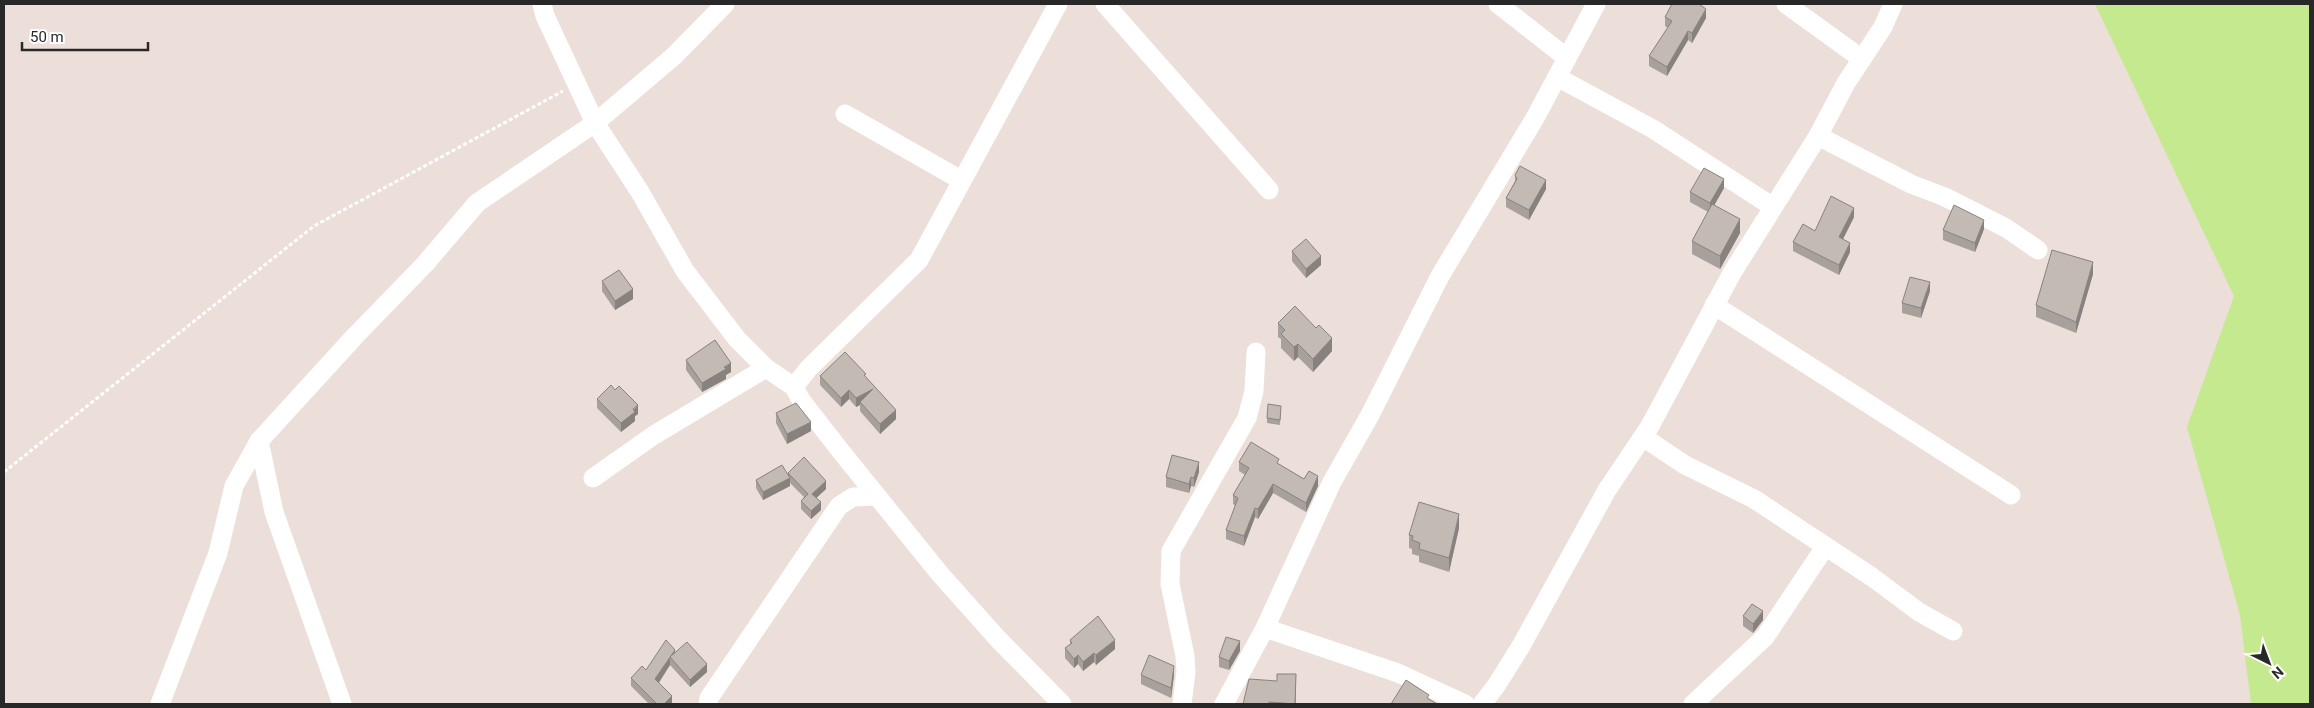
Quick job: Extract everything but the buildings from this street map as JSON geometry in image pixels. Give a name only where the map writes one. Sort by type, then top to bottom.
[{"type":"street","points":[[542,4],[545,16],[595,123],[640,192],[685,271],[736,339],[766,368],[794,387],[876,496],[940,574],[998,639],[1062,704]]},
{"type":"street","points":[[160,704],[218,553],[234,486],[259,441],[425,264],[477,203],[595,123],[674,56],[725,4]]},
{"type":"street","points":[[794,387],[808,369],[919,260],[1058,4]]},
{"type":"street","points":[[1105,4],[1269,190]]},
{"type":"street","points":[[1498,4],[1566,58]]},
{"type":"street","points":[[1224,704],[1264,628],[1332,482],[1370,415],[1440,276],[1535,118],[1596,4]]},
{"type":"street","points":[[1786,4],[1862,59]]},
{"type":"street","points":[[1482,704],[1496,686],[1608,490],[1643,437],[1714,306],[1772,206],[1818,136],[1846,83],[1883,27],[1893,4]]},
{"type":"street","points":[[1557,77],[1653,129],[1772,206]]},
{"type":"street","points":[[845,114],[961,180]]},
{"type":"street","points":[[1818,136],[1911,184],[1945,197],[2006,228],[2038,250]]},
{"type":"street","points":[[1714,306],[2011,495]]},
{"type":"street","points":[[1182,704],[1186,672],[1185,656],[1170,584],[1171,550],[1247,418],[1254,391],[1256,352]]},
{"type":"street","points":[[593,478],[654,435],[766,368]]},
{"type":"street","points":[[1643,437],[1685,465],[1754,499],[1872,577],[1918,612],[1953,631]]},
{"type":"street","points":[[259,441],[274,512],[342,704]]},
{"type":"street","points":[[708,704],[709,698],[838,506],[853,497],[876,496]]},
{"type":"street","points":[[1693,704],[1765,637],[1825,547]]},
{"type":"street","points":[[1264,628],[1321,645],[1398,673],[1462,703]]},
{"type":"path","points":[[4,472],[314,226],[577,84]]},
{"type":"green space","points":[[2095,4],[2310,4],[2310,704],[2251,704],[2240,615],[2187,427],[2234,296]]}]
